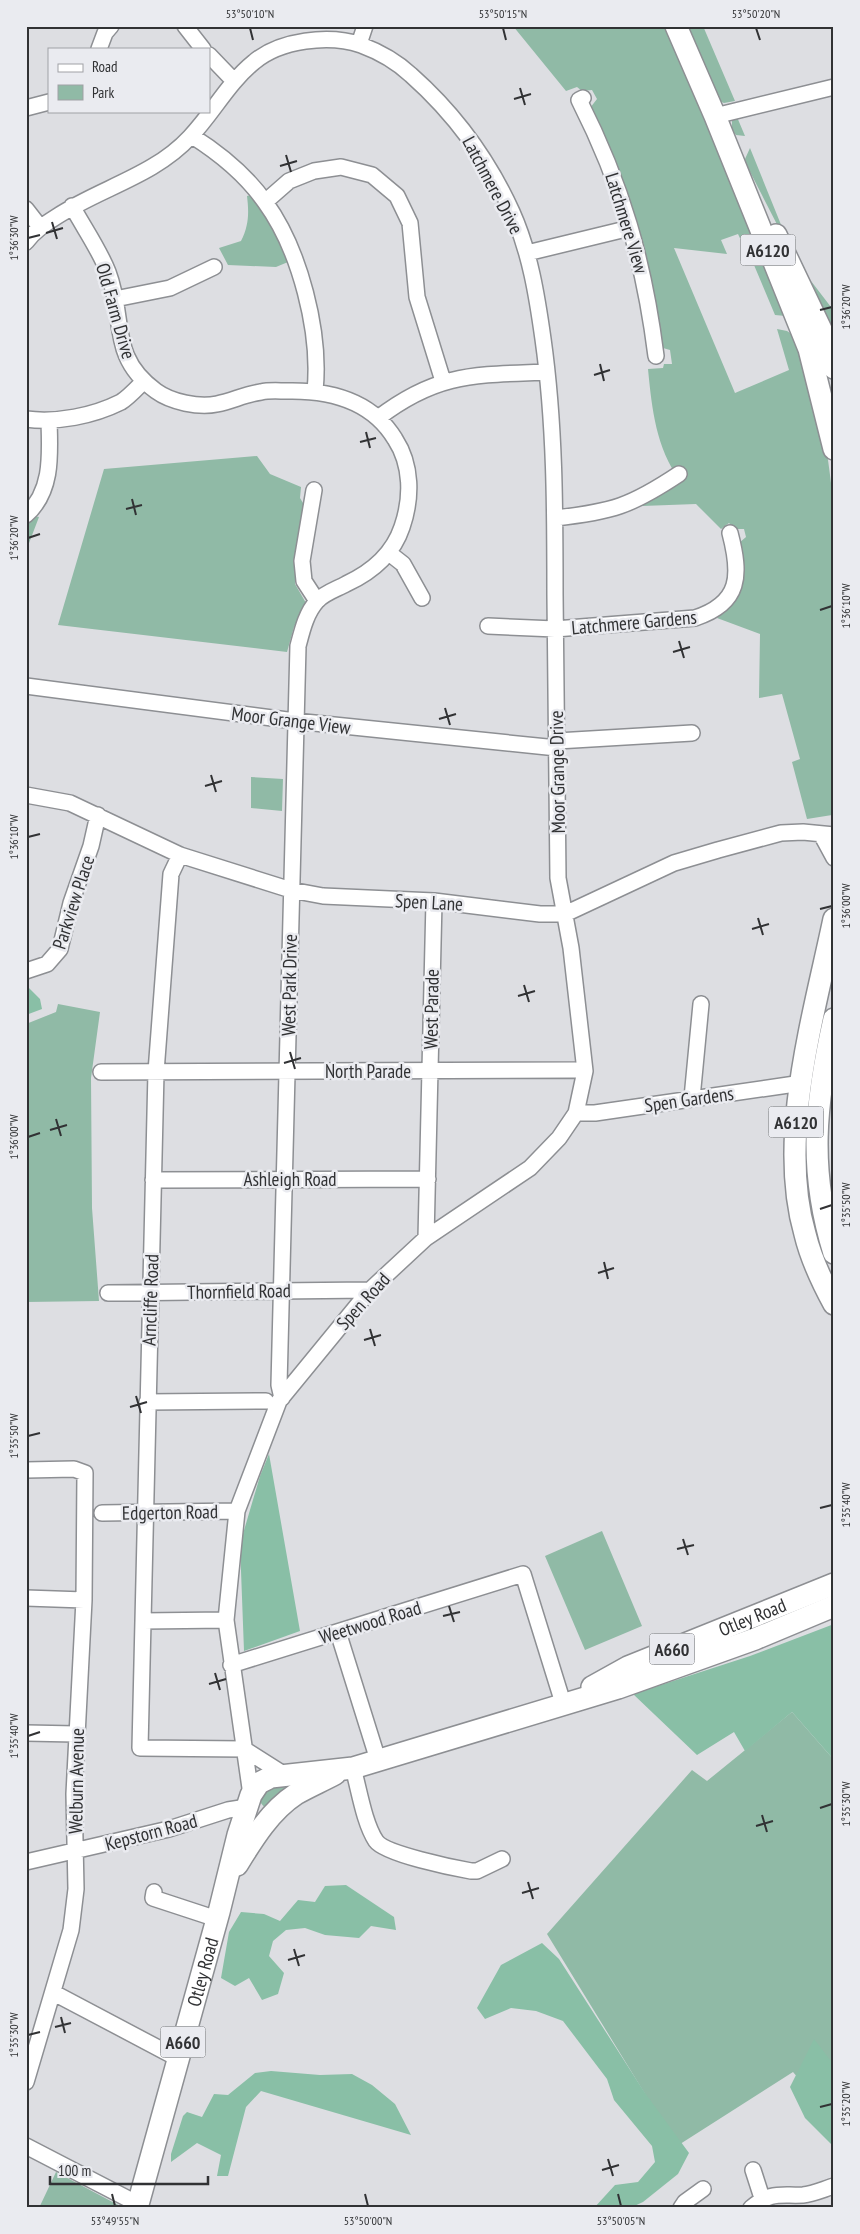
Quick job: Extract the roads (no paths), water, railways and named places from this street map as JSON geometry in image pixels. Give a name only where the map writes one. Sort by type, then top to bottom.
[{"type":"highway","name":"A6120","points":[[676,26],[715,116],[809,349],[829,406],[834,449]]},
{"type":"highway","name":"A6120","points":[[729,151],[772,226],[826,340],[834,368]]},
{"type":"highway","name":"A6120","points":[[834,919],[796,1117],[794,1158],[804,1233],[818,1272],[834,1304]]},
{"type":"highway","name":"A6120","points":[[834,1019],[816,1119],[819,1192],[834,1253]]},
{"type":"highway","name":"Otley Road","points":[[563,1703],[628,1667],[834,1584]]},
{"type":"highway","name":"Otley Road","points":[[227,1880],[260,1828],[271,1816],[295,1795],[348,1769],[618,1688],[755,1639],[834,1606]]},
{"type":"highway","name":"Otley Road","points":[[137,2206],[249,1801],[259,1783],[271,1777],[348,1769]]},
{"type":"highway","points":[[285,1775],[295,1795]]},
{"type":"highway","points":[[249,1801],[271,1816]]},
{"type":"street","points":[[100,48],[105,33],[111,26]]},
{"type":"street","points":[[185,26],[202,48]]},
{"type":"street","points":[[359,44],[365,26]]},
{"type":"street","name":"Latchmere Drive","points":[[26,242],[40,227],[72,206],[167,159],[192,136],[234,81],[256,60],[275,50],[294,44],[329,40],[359,44],[400,65],[428,90],[461,126],[482,155],[512,213],[527,253],[537,294],[552,419],[556,629]]},
{"type":"street","points":[[210,56],[234,81]]},
{"type":"street","points":[[715,116],[834,87]]},
{"type":"street","name":"Latchmere View","points":[[583,98],[578,100],[604,150],[622,199],[650,306],[656,356]]},
{"type":"street","points":[[26,108],[48,102]]},
{"type":"street","points":[[192,136],[220,154],[265,202],[284,237],[299,274],[311,317],[317,369],[315,391]]},
{"type":"street","points":[[265,202],[289,181],[314,171],[341,167],[372,175],[397,196],[410,223],[418,297],[442,381]]},
{"type":"street","name":"Old Farm Drive","points":[[72,206],[109,274],[115,299],[122,348],[132,367],[144,382],[157,392],[190,404],[216,405],[262,391],[315,391],[345,398],[378,418],[402,451],[409,482],[406,513],[402,529],[389,553],[365,576],[333,590],[317,601]]},
{"type":"street","points":[[26,209],[40,227]]},
{"type":"street","points":[[527,253],[630,228]]},
{"type":"street","points":[[115,299],[170,288],[214,267]]},
{"type":"street","points":[[378,418],[404,398],[442,381],[486,374],[547,372]]},
{"type":"street","points":[[26,419],[49,421],[87,414],[122,401],[144,382]]},
{"type":"street","points":[[26,515],[40,498],[47,481],[50,451],[49,421]]},
{"type":"street","points":[[555,518],[600,513],[620,508],[642,499],[679,474]]},
{"type":"street","points":[[295,721],[298,646],[306,621],[317,601],[304,581],[302,561],[314,490]]},
{"type":"street","name":"Latchmere Gardens","points":[[488,626],[556,629],[695,618],[712,613],[724,603],[733,589],[738,574],[730,533]]},
{"type":"street","points":[[389,553],[403,564],[422,598]]},
{"type":"street","name":"Moor Grange Drive","points":[[556,629],[558,878],[565,914]]},
{"type":"street","name":"Moor Grange View","points":[[26,686],[295,721],[557,744],[692,732]]},
{"type":"street","name":"West Park Drive","points":[[282,1398],[279,1385],[295,721]]},
{"type":"street","name":"Spen Lane","points":[[26,795],[70,803],[180,855],[291,890],[323,896],[434,901],[540,914],[565,914],[674,863],[781,834],[827,834]]},
{"type":"street","name":"Parkview Place","points":[[26,971],[47,964],[60,949],[71,903],[91,846],[98,815]]},
{"type":"street","points":[[827,834],[834,858]]},
{"type":"street","name":"Arncliffe Road","points":[[180,855],[171,874],[156,1072],[144,1514],[140,1748],[244,1749]]},
{"type":"street","name":"West Parade","points":[[426,1238],[434,901]]},
{"type":"street","name":"Spen Road","points":[[249,1801],[244,1749],[230,1665],[226,1620],[237,1511],[282,1398],[370,1290],[426,1238],[530,1168],[559,1138],[576,1113],[585,1071],[571,948],[565,914]]},
{"type":"street","points":[[692,1098],[701,1004]]},
{"type":"street","name":"North Parade","points":[[101,1072],[575,1070]]},
{"type":"street","name":"Spen Gardens","points":[[576,1113],[595,1113],[802,1083]]},
{"type":"street","name":"Ashleigh Road","points":[[153,1180],[428,1178]]},
{"type":"street","name":"Thornfield Road","points":[[108,1293],[370,1290]]},
{"type":"street","points":[[147,1402],[266,1401]]},
{"type":"street","name":"Welburn Avenue","points":[[26,1470],[74,1469],[85,1473],[84,1600],[74,1794],[76,1889],[72,1930],[26,2082]]},
{"type":"street","name":"Edgerton Road","points":[[102,1513],[144,1514],[237,1511]]},
{"type":"street","name":"Weetwood Road","points":[[230,1665],[523,1574],[563,1703]]},
{"type":"street","points":[[26,1598],[84,1600]]},
{"type":"street","points":[[143,1621],[226,1620]]},
{"type":"street","points":[[338,1632],[378,1760]]},
{"type":"street","points":[[26,1733],[76,1734]]},
{"type":"street","points":[[244,1749],[285,1775]]},
{"type":"street","points":[[348,1769],[376,1841],[383,1848],[390,1852],[471,1871],[478,1871],[502,1859]]},
{"type":"street","name":"Kepstorn Road","points":[[26,1862],[169,1829],[228,1810],[249,1801]]},
{"type":"street","points":[[154,1892],[153,1898],[217,1920]]},
{"type":"street","points":[[54,1993],[179,2059]]},
{"type":"street","points":[[26,2146],[137,2206]]},
{"type":"street","points":[[753,2170],[757,2203],[773,2195],[805,2195],[834,2186]]},
{"type":"street","points":[[682,2208],[685,2202],[703,2189]]}]
